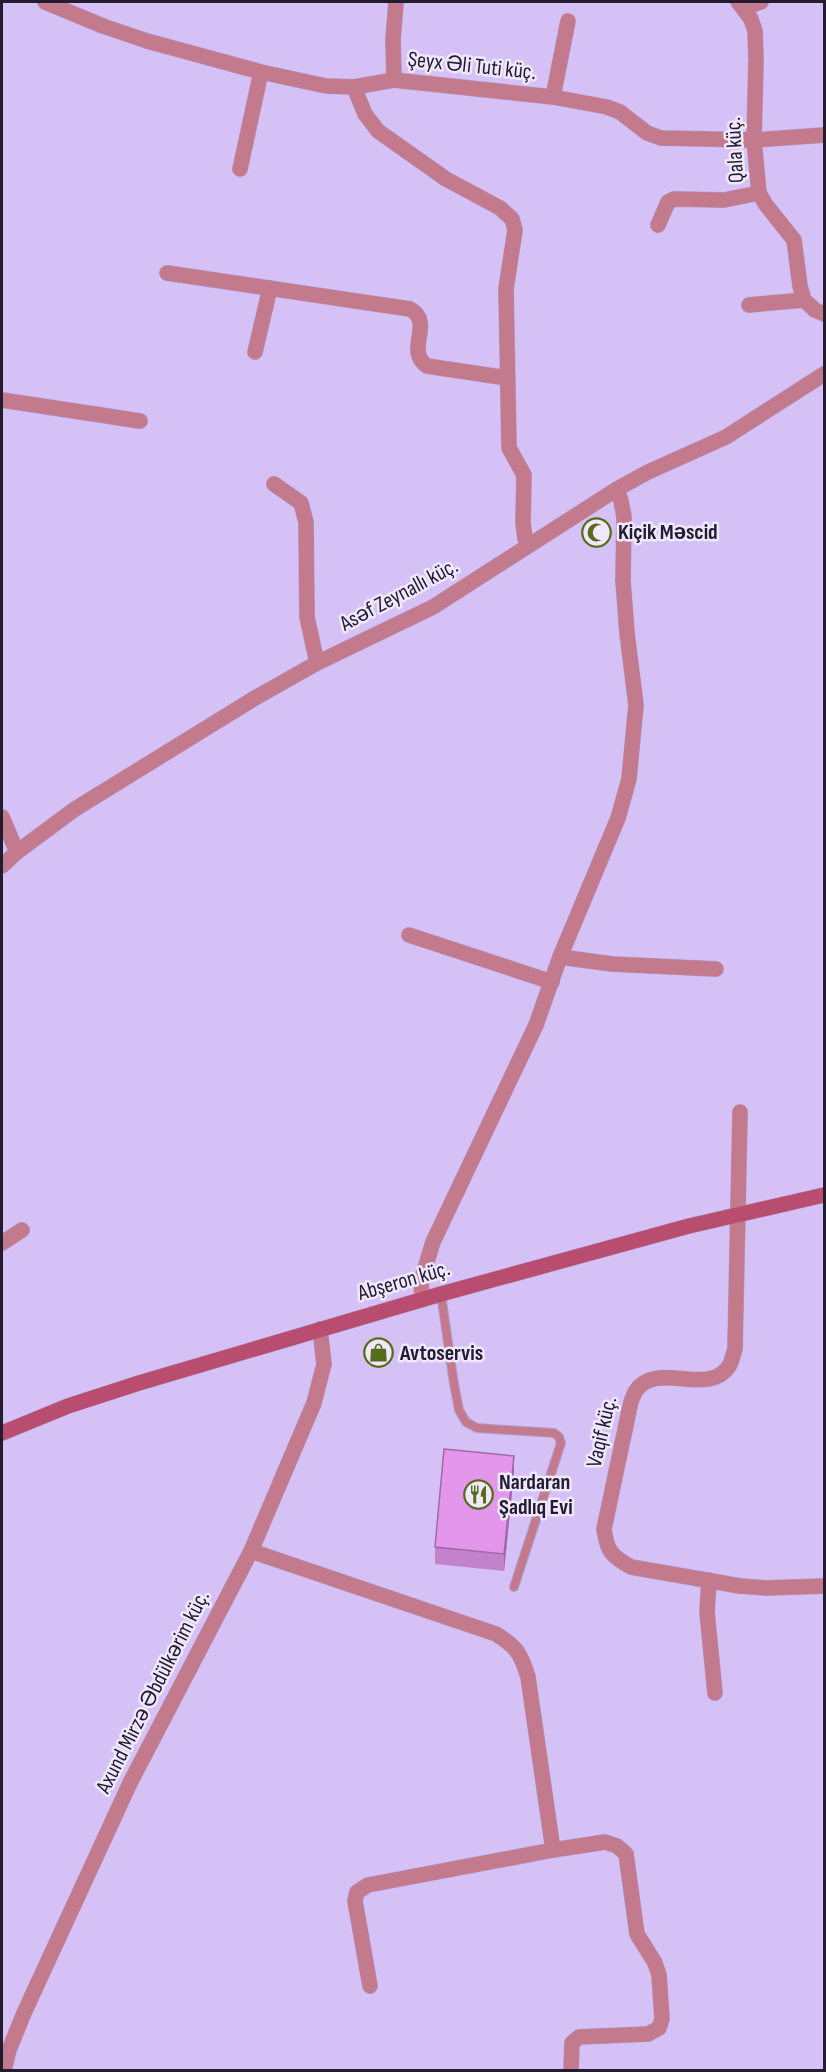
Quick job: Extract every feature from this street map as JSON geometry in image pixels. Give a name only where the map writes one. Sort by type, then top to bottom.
[{"type":"main road","name":"Abşeron küç.","points":[[2,1433],[68,1406],[422,1299],[739,1214],[825,1195]]},
{"type":"street","name":"Şeyx Əli Tuti küç.","points":[[45,2],[147,41],[261,72],[326,86],[354,87],[394,80],[553,97],[607,106],[620,111],[646,133],[661,138],[754,140],[825,135]]},
{"type":"street","points":[[394,80],[393,40],[396,2]]},
{"type":"street","points":[[741,5],[761,2]]},
{"type":"street","name":"Qala küç.","points":[[741,5],[751,18],[755,31],[754,140],[759,193],[794,240],[804,300]]},
{"type":"street","points":[[553,97],[568,21]]},
{"type":"street","points":[[240,169],[261,72]]},
{"type":"street","points":[[354,87],[365,114],[378,131],[446,179],[500,208],[512,219],[515,230],[506,289],[509,448],[524,475],[523,523],[525,538],[529,545]]},
{"type":"street","points":[[658,225],[668,202],[674,199],[724,200],[759,193]]},
{"type":"street","points":[[167,273],[410,309],[421,319],[418,356],[421,362],[428,366],[507,378]]},
{"type":"street","points":[[255,352],[270,288]]},
{"type":"street","points":[[749,305],[804,300],[815,310],[825,314]]},
{"type":"street","name":"Asəf Zeynallı küç.","points":[[2,866],[17,852],[75,809],[255,698],[316,663],[433,607],[616,489],[726,437],[825,374]]},
{"type":"street","points":[[2,400],[140,422]]},
{"type":"street","points":[[274,484],[301,503],[306,522],[307,617],[316,663]]},
{"type":"street","points":[[422,1299],[422,1281],[433,1242],[536,1025],[560,957],[618,818],[629,779],[636,705],[623,581],[624,516],[616,489]]},
{"type":"street","points":[[2,817],[17,852]]},
{"type":"street","points":[[410,935],[552,982]]},
{"type":"street","points":[[560,957],[612,964],[716,969]]},
{"type":"street","name":"Vaqif küç.","points":[[740,1112],[735,1349],[730,1365],[721,1376],[709,1379],[655,1379],[644,1384],[635,1392],[604,1528],[606,1545],[615,1558],[631,1567],[740,1586],[766,1588],[825,1586]]},
{"type":"street","points":[[2,1243],[22,1230]]},
{"type":"street","name":"Axund Mirzə Əbdülkərim küç.","points":[[4,2070],[5,2049],[24,2013],[130,1783],[251,1551],[314,1403],[324,1364],[320,1329]]},
{"type":"street","points":[[251,1551],[496,1634],[512,1644],[521,1657],[528,1677],[553,1850]]},
{"type":"street","points":[[709,1580],[707,1612],[716,1693]]},
{"type":"street","points":[[370,1986],[356,1901],[357,1892],[368,1886],[553,1850],[605,1842],[617,1846],[626,1854],[637,1934],[655,1963],[662,2019],[659,2028],[648,2034],[579,2037],[572,2043],[571,2070]]},
{"type":"lane","points":[[441,1294],[453,1384],[459,1410],[465,1422],[477,1428],[554,1433],[559,1437],[561,1443],[514,1587]]},
{"type":"building","points":[[444,1449],[514,1456],[504,1554],[435,1547]]},
{"type":"place","name":"Kiçik Məscid","points":[[597,532]]},
{"type":"place","name":"Avtoservis","points":[[379,1353]]},
{"type":"place","name":"Nardaran Şadlıq Evi","points":[[478,1495]]}]
